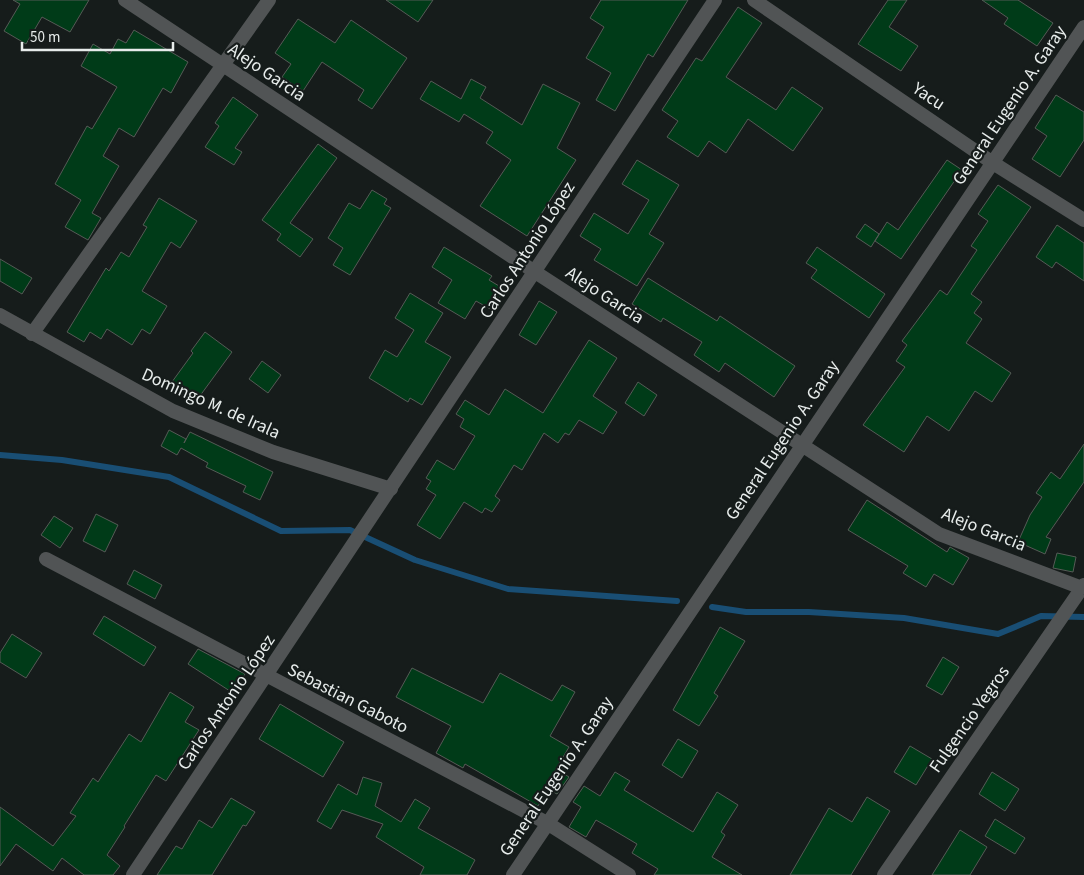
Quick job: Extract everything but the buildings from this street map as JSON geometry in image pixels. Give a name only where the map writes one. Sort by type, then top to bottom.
[{"type":"street","name":"Alejo Garcia","points":[[125,0],[535,272],[939,534],[1083,586]]},
{"type":"street","points":[[32,334],[269,0]]},
{"type":"street","name":"Carlos Antonio López","points":[[133,875],[715,0]]},
{"type":"street","name":"Yacu","points":[[754,0],[993,162],[1084,220]]},
{"type":"street","name":"General Eugenio A. Garay","points":[[513,875],[1084,27]]},
{"type":"street","name":"Domingo M. de Irala","points":[[0,315],[173,411],[273,452],[391,489]]},
{"type":"street","name":"Sebastian Gaboto","points":[[46,559],[547,822],[629,875]]},
{"type":"street","name":"Fulgencio Yegros","points":[[884,875],[1083,586]]},
{"type":"waterway","points":[[0,455],[62,460],[169,477],[281,531],[350,530],[415,560],[508,589],[677,601]]},
{"type":"waterway","points":[[712,607],[746,612],[809,612],[904,618],[998,634],[1041,616],[1084,617]]}]
